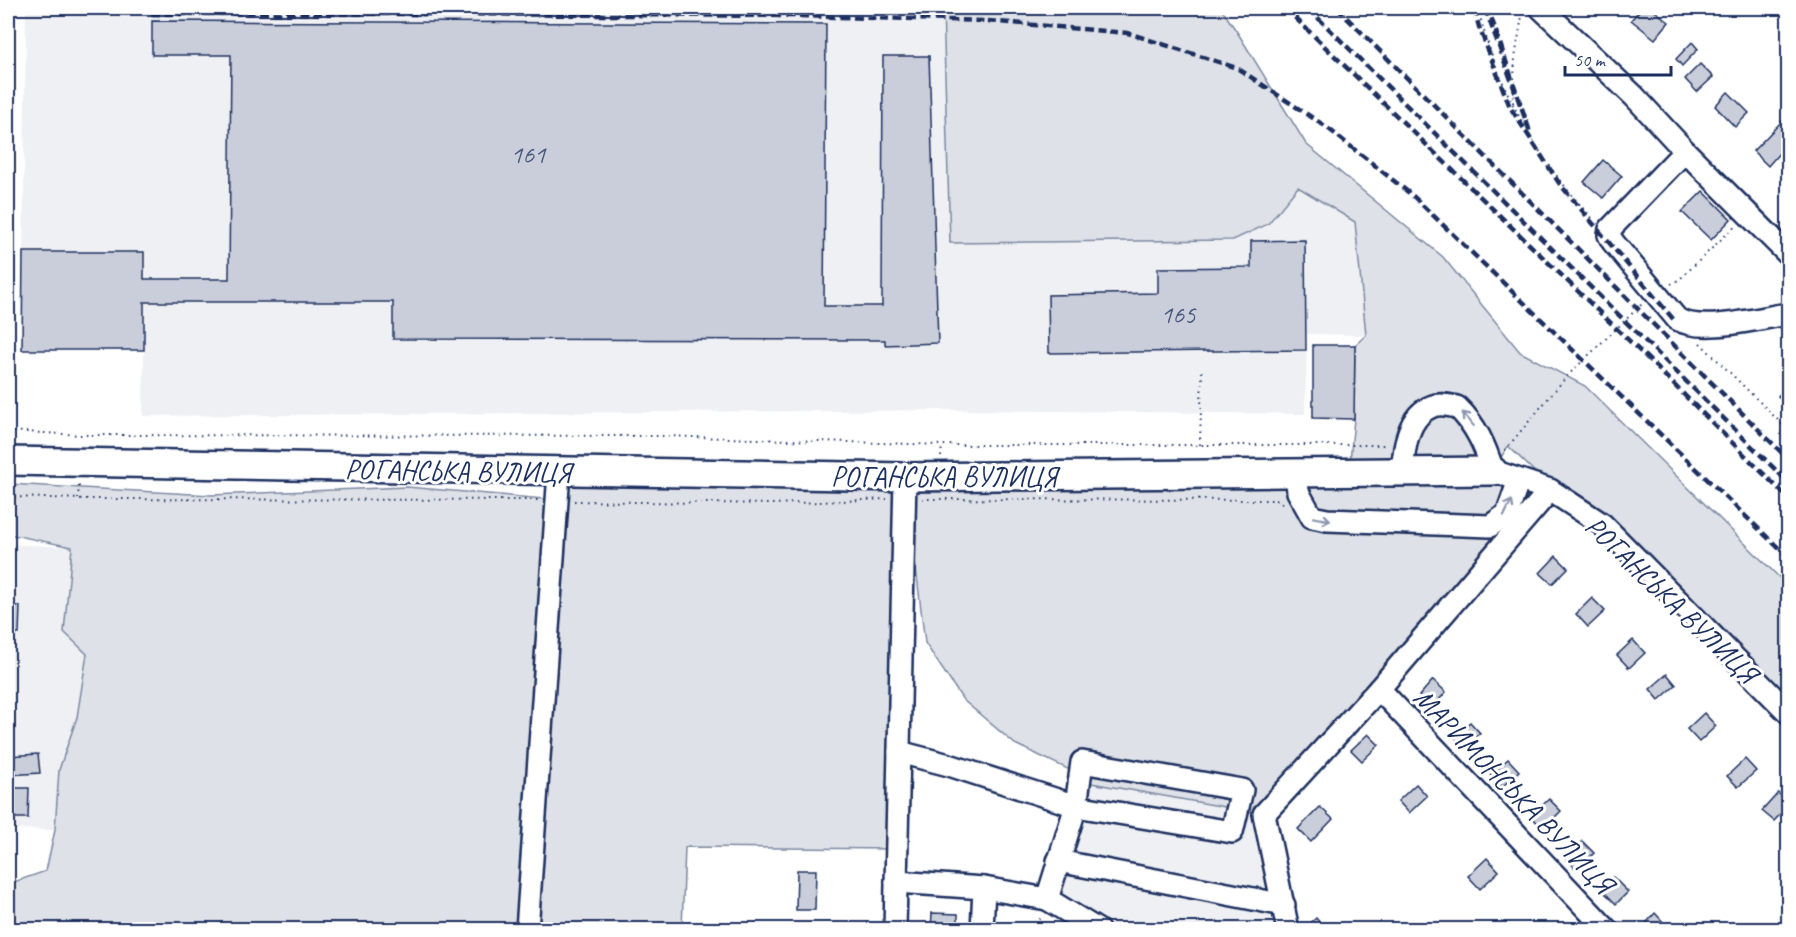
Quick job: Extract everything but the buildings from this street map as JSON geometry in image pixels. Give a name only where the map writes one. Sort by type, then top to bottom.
[{"type":"main road","name":"РОГАНСЬКА ВУЛИЦЯ","points":[[8,461],[559,472],[905,488],[1296,472],[1493,471]]},
{"type":"street","points":[[1541,8],[1634,96],[1685,151],[1788,254]]},
{"type":"street","points":[[1685,151],[1610,229],[1609,235],[1680,321],[1695,326],[1713,325],[1788,314]]},
{"type":"street","points":[[1402,472],[1404,445],[1416,418],[1434,405],[1458,406],[1470,419],[1484,444],[1493,471]]},
{"type":"street","name":"РОГАНСЬКА ВУЛИЦЯ","points":[[1493,471],[1550,490],[1602,524],[1788,712]]},
{"type":"street","points":[[527,930],[559,472]]},
{"type":"street","points":[[1296,472],[1298,492],[1312,517],[1327,520],[1490,526],[1507,514],[1519,480]]},
{"type":"street","points":[[895,930],[905,488]]},
{"type":"street","points":[[1288,930],[1264,814],[1379,689],[1550,490]]},
{"type":"street","name":"МАРИМОНСЬКА ВУЛИЦЯ","points":[[1379,689],[1607,930]]},
{"type":"street","points":[[899,752],[949,765],[1076,806],[1232,832],[1242,790],[1082,762],[1076,806],[1047,899]]},
{"type":"street","points":[[1058,861],[1284,905]]},
{"type":"street","points":[[896,882],[984,888],[1047,899],[1098,930]]},
{"type":"street","points":[[982,930],[984,888]]},
{"type":"path","points":[[1478,8],[1484,32],[1513,104],[1562,183],[1609,235]]},
{"type":"path","points":[[1513,104],[1515,58],[1523,8]]},
{"type":"path","points":[[1493,471],[1508,446],[1567,376],[1655,292],[1680,279],[1748,214]]},
{"type":"path","points":[[1631,314],[1634,318]]},
{"type":"path","points":[[1680,321],[1788,430]]},
{"type":"path","points":[[1200,445],[1202,371]]},
{"type":"path","points":[[1783,425],[1788,420]]},
{"type":"path","points":[[8,431],[81,435],[664,436],[942,445],[1404,445]]},
{"type":"path","points":[[8,497],[557,500],[772,504],[905,488],[1279,500],[1286,509]]},
{"type":"shaded area","points":[[26,8],[943,8],[950,243],[1268,224],[1297,187],[1355,221],[1366,335],[1307,334],[1305,414],[955,410],[143,416],[144,350],[22,350]]},
{"type":"shaded area","points":[[943,8],[1221,8],[1306,144],[1443,257],[1520,352],[1585,386],[1788,586],[1788,712],[1602,524],[1537,474],[1508,446],[1493,470],[1550,490],[1264,814],[1080,781],[1068,769],[1015,744],[963,700],[925,643],[906,484],[897,849],[685,847],[682,929],[8,929],[8,884],[46,871],[55,830],[59,770],[77,717],[87,654],[64,632],[72,547],[8,534],[8,484],[211,495],[407,487],[556,500],[559,472],[1349,472],[1354,419],[1355,345],[1366,335],[1355,222],[1298,187],[1268,224],[1233,240],[950,243]]},
{"type":"shaded area","points":[[8,544],[72,547],[64,632],[87,654],[77,717],[59,770],[55,830],[8,829]]},
{"type":"shaded area","points":[[1080,781],[1264,814],[1288,929],[1058,930],[1061,895]]},
{"type":"railway","points":[[1285,8],[1646,357],[1788,498]]},
{"type":"railway","points":[[1308,8],[1788,482]]},
{"type":"railway","points":[[1337,8],[1788,459]]},
{"type":"railway","points":[[1474,8],[1510,107],[1559,183],[1674,320]]},
{"type":"railway","points":[[1485,8],[1530,132],[1488,8]]},
{"type":"railway","points":[[151,14],[798,16],[988,21],[1128,33],[1237,68],[1325,126],[1413,196],[1788,557]]}]
